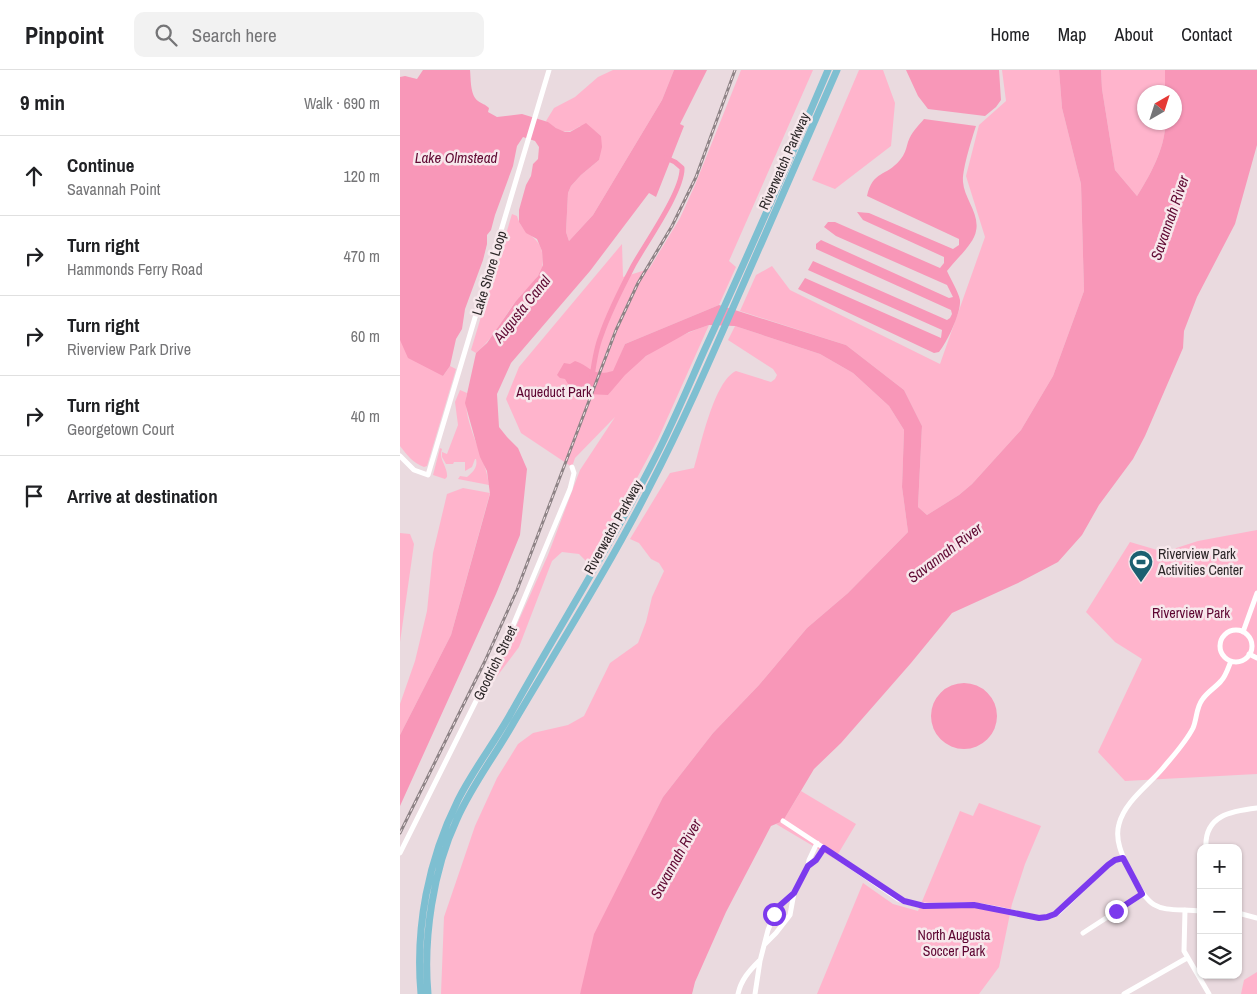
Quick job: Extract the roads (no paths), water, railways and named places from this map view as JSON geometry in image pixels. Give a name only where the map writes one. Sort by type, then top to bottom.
[{"type":"main road","name":"Riverwatch Parkway","points":[[421,994],[420,952],[425,898],[437,850],[455,807],[627,514],[665,439],[734,287],[828,70]]},
{"type":"main road","name":"Riverwatch Parkway","points":[[428,994],[427,942],[430,917],[440,868],[456,821],[464,803],[514,723],[634,516],[678,430],[837,70]]},
{"type":"street","name":"Lake Shore Loop","points":[[400,456],[414,470],[428,476],[549,70]]},
{"type":"street","name":"Goodrich Street","points":[[400,853],[509,635],[570,489],[574,473],[572,467]]},
{"type":"street","points":[[1242,632],[1257,593]]},
{"type":"street","points":[[1232,630],[1242,632],[1250,639],[1249,654],[1241,661],[1231,661],[1220,650],[1221,640],[1232,630]]},
{"type":"street","points":[[1249,654],[1257,658]]},
{"type":"street","points":[[1197,911],[1160,909],[1148,902],[1123,858],[1117,836],[1123,813],[1189,736],[1201,702],[1224,678],[1231,661]]},
{"type":"street","points":[[1206,844],[1208,832],[1217,819],[1230,812],[1257,808]]},
{"type":"street","points":[[783,822],[904,901],[924,906],[974,905],[1039,918],[1047,917],[1055,914],[1108,865],[1115,860],[1123,858]]},
{"type":"street","points":[[766,944],[790,915],[794,893],[817,843]]},
{"type":"street","points":[[808,866],[816,860],[824,848]]},
{"type":"street","points":[[755,994],[760,960],[766,944],[768,930],[777,908],[794,893]]},
{"type":"street","points":[[1083,933],[1142,894]]},
{"type":"street","points":[[1186,910],[1183,944],[1187,958],[1209,994]]},
{"type":"street","points":[[1242,914],[1257,918]]},
{"type":"street","points":[[1124,994],[1187,958]]},
{"type":"street","points":[[738,994],[744,978],[760,960]]},
{"type":"water","points":[[423,70],[470,70],[471,87],[475,98],[489,108],[488,112],[497,117],[522,114],[548,122],[565,132],[570,132],[586,123],[601,136],[602,147],[599,160],[581,175],[571,186],[568,193],[566,232],[569,241],[593,215],[662,100],[674,70],[707,70],[680,124],[684,126],[656,197],[649,193],[590,271],[511,363],[497,394],[499,427],[518,448],[527,469],[520,535],[496,594],[400,806],[400,735],[451,635],[490,494],[487,471],[480,457],[465,403],[476,353],[487,343],[516,301],[538,276],[543,265],[542,251],[537,239],[526,233],[519,222],[519,210],[526,185],[531,176],[533,164],[538,159],[539,147],[535,141],[523,137],[517,146],[513,166],[491,230],[487,235],[483,260],[465,309],[462,329],[456,339],[450,366],[443,376],[408,358],[400,340],[400,77],[405,76],[417,79]]},
{"type":"water","points":[[906,70],[999,70],[1001,100],[985,116],[928,109],[918,96]]},
{"type":"water","name":"Savannah River","points":[[1059,70],[1101,70],[1102,89],[1115,170],[1137,196],[1152,170],[1160,151],[1165,130],[1182,130],[1182,85],[1165,85],[1165,70],[1257,70],[1257,145],[1235,224],[1197,297],[1184,331],[1183,348],[1133,459],[1099,505],[1082,535],[1058,562],[1018,583],[952,613],[841,743],[814,769],[783,821],[771,826],[726,912],[695,982],[692,994],[580,994],[594,934],[663,797],[713,733],[759,685],[807,628],[848,593],[908,532],[902,487],[904,430],[889,406],[853,373],[820,354],[735,326],[709,325],[689,332],[646,356],[625,375],[608,395],[587,394],[578,386],[568,384],[565,379],[557,375],[564,363],[570,364],[575,361],[596,372],[606,373],[613,371],[625,344],[719,305],[846,345],[904,390],[922,426],[918,507],[927,515],[959,495],[972,484],[1021,430],[1053,376],[1084,291],[1081,184],[1062,108]]},
{"type":"water","points":[[924,119],[976,126],[966,162],[963,182],[976,218],[976,231],[968,246],[947,271],[959,297],[960,306],[946,341],[939,352],[934,353],[798,289],[805,278],[941,338],[942,330],[808,270],[813,261],[947,320],[950,318],[951,310],[816,249],[816,244],[821,240],[949,298],[953,297],[947,285],[836,236],[824,227],[828,222],[835,222],[940,268],[944,263],[944,257],[863,220],[857,212],[869,213],[953,249],[959,245],[959,239],[867,196],[876,178],[902,158],[911,136]]},
{"type":"water","points":[[958,683],[970,683],[982,688],[992,698],[997,710],[995,729],[982,744],[970,749],[958,749],[946,744],[936,734],[931,722],[931,710],[936,698],[946,688]]},
{"type":"waterway","points":[[592,377],[595,356],[611,309],[633,266],[670,203],[681,178],[682,168],[666,158]]},
{"type":"railway","points":[[400,833],[485,661],[517,590],[616,330],[638,283],[672,226],[696,177],[735,70]]},
{"type":"place","name":"Riverview Park Activities Center","points":[[1141,583]]},
{"type":"water label","name":"Lake Olmstead","points":[[456,158]]},
{"type":"water label","name":"Augusta Canal","points":[[522,309]]},
{"type":"park label","name":"Aqueduct Park","points":[[554,392]]},
{"type":"park label","name":"Riverview Park","points":[[1191,613]]},
{"type":"park label","name":"North Augusta Soccer Park","points":[[954,944]]}]
